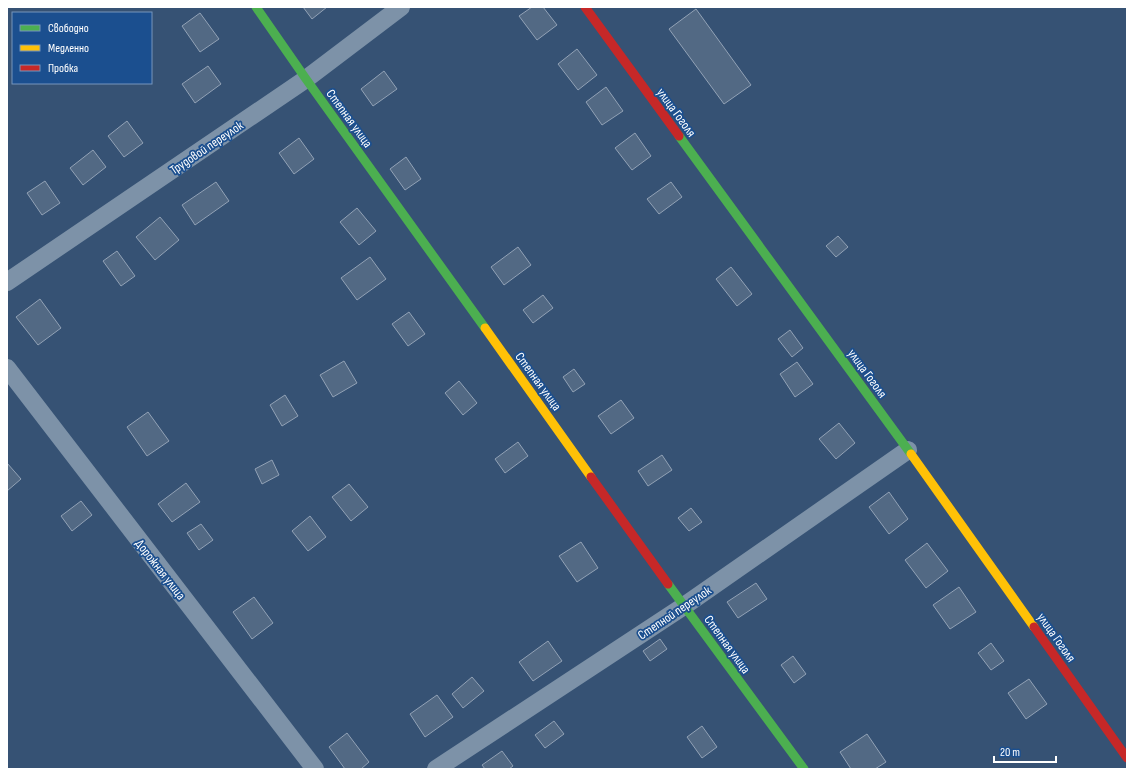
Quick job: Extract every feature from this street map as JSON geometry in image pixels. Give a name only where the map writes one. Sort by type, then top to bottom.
[{"type":"street","name":"Степная улица","points":[[256,7],[684,606],[804,769]]},
{"type":"street","name":"Трудовой переулок","points":[[7,282],[306,79],[401,7]]},
{"type":"street","name":"улица Гоголя","points":[[585,7],[908,450],[1127,758]]},
{"type":"street","name":"Дорожная улица","points":[[7,368],[315,769]]},
{"type":"street","name":"Степной переулок","points":[[436,769],[684,606],[908,450]]},
{"type":"building","points":[[303,7],[327,7],[312,19]]},
{"type":"building","points":[[532,7],[543,7],[557,25],[537,40],[519,16]]},
{"type":"building","points":[[696,9],[751,85],[724,104],[669,29]]},
{"type":"building","points":[[200,13],[219,39],[200,52],[182,26]]},
{"type":"building","points":[[577,49],[597,75],[578,90],[558,64]]},
{"type":"building","points":[[208,66],[221,84],[195,103],[182,84]]},
{"type":"building","points":[[384,71],[397,89],[373,106],[361,89]]},
{"type":"building","points":[[606,87],[623,111],[602,125],[586,102]]},
{"type":"building","points":[[127,121],[143,143],[124,157],[108,136]]},
{"type":"building","points":[[635,133],[651,156],[632,170],[615,148]]},
{"type":"building","points":[[299,138],[314,159],[294,174],[279,153]]},
{"type":"building","points":[[93,150],[106,167],[83,185],[70,168]]},
{"type":"building","points":[[406,157],[421,179],[405,190],[390,169]]},
{"type":"building","points":[[45,181],[60,203],[42,215],[27,193]]},
{"type":"building","points":[[216,182],[229,201],[195,225],[182,205]]},
{"type":"building","points":[[671,182],[682,197],[659,214],[647,199]]},
{"type":"building","points":[[357,208],[376,231],[359,245],[340,222]]},
{"type":"building","points":[[160,217],[179,240],[155,260],[136,237]]},
{"type":"building","points":[[838,236],[848,247],[836,257],[826,246]]},
{"type":"building","points":[[518,247],[531,265],[504,285],[491,267]]},
{"type":"building","points":[[117,251],[135,276],[121,286],[103,261]]},
{"type":"building","points":[[370,257],[386,279],[357,300],[341,278]]},
{"type":"building","points":[[731,267],[752,294],[737,306],[716,279]]},
{"type":"building","points":[[543,295],[553,308],[533,323],[523,310]]},
{"type":"building","points":[[40,299],[61,328],[38,345],[16,317]]},
{"type":"building","points":[[409,312],[425,334],[408,346],[392,324]]},
{"type":"building","points":[[790,330],[803,348],[792,357],[778,339]]},
{"type":"building","points":[[344,361],[357,383],[333,397],[320,375]]},
{"type":"building","points":[[797,362],[813,384],[795,397],[780,374]]},
{"type":"building","points":[[574,369],[585,384],[573,392],[563,377]]},
{"type":"building","points":[[459,381],[477,403],[463,415],[445,393]]},
{"type":"building","points":[[285,395],[298,416],[282,426],[270,405]]},
{"type":"building","points":[[621,400],[634,418],[611,434],[598,416]]},
{"type":"building","points":[[148,412],[169,441],[147,456],[127,427]]},
{"type":"building","points":[[839,423],[855,443],[836,459],[819,439]]},
{"type":"building","points":[[518,442],[528,456],[505,473],[495,459]]},
{"type":"building","points":[[662,455],[672,470],[648,486],[638,471]]},
{"type":"building","points":[[272,460],[279,475],[262,484],[255,469]]},
{"type":"building","points":[[7,463],[21,479],[7,491]]},
{"type":"building","points":[[186,483],[200,502],[172,522],[158,504]]},
{"type":"building","points":[[349,484],[368,507],[351,521],[332,497]]},
{"type":"building","points":[[889,492],[908,519],[889,534],[869,507]]},
{"type":"building","points":[[81,501],[92,515],[72,531],[61,516]]},
{"type":"building","points":[[691,508],[702,522],[689,531],[678,518]]},
{"type":"building","points":[[310,516],[326,537],[308,551],[292,531]]},
{"type":"building","points":[[201,524],[213,540],[199,550],[187,533]]},
{"type":"building","points":[[581,542],[598,568],[577,582],[559,556]]},
{"type":"building","points":[[927,543],[948,571],[926,588],[905,560]]},
{"type":"building","points":[[756,583],[767,599],[738,618],[727,602]]},
{"type":"building","points":[[959,587],[976,612],[950,629],[933,605]]},
{"type":"building","points":[[254,597],[273,623],[252,639],[233,612]]},
{"type":"building","points":[[660,639],[667,649],[650,661],[643,651]]},
{"type":"building","points":[[548,641],[562,661],[533,681],[519,662]]},
{"type":"building","points":[[991,643],[1004,661],[991,670],[978,653]]},
{"type":"building","points":[[793,656],[806,674],[794,683],[781,665]]},
{"type":"building","points":[[472,677],[484,691],[463,708],[452,694]]},
{"type":"building","points":[[1029,679],[1047,704],[1026,719],[1008,693]]},
{"type":"building","points":[[437,695],[453,717],[425,737],[410,714]]},
{"type":"building","points":[[554,721],[564,734],[545,748],[535,735]]},
{"type":"building","points":[[702,726],[717,747],[702,758],[687,737]]},
{"type":"building","points":[[347,733],[369,762],[361,769],[345,769],[329,747]]},
{"type":"building","points":[[867,734],[886,762],[875,769],[851,769],[840,752]]},
{"type":"building","points":[[502,751],[513,766],[509,769],[485,769],[482,765]]},
{"type":"traffic: fast","points":[[256,7],[485,328]]},
{"type":"traffic: fast","points":[[679,136],[911,454]]},
{"type":"traffic: fast","points":[[668,584],[804,769]]},
{"type":"traffic: slow","points":[[485,328],[591,477]]},
{"type":"traffic: slow","points":[[911,454],[1034,627]]},
{"type":"traffic: jam","points":[[585,7],[679,136]]},
{"type":"traffic: jam","points":[[591,477],[668,584]]},
{"type":"traffic: jam","points":[[1034,627],[1127,758]]}]
